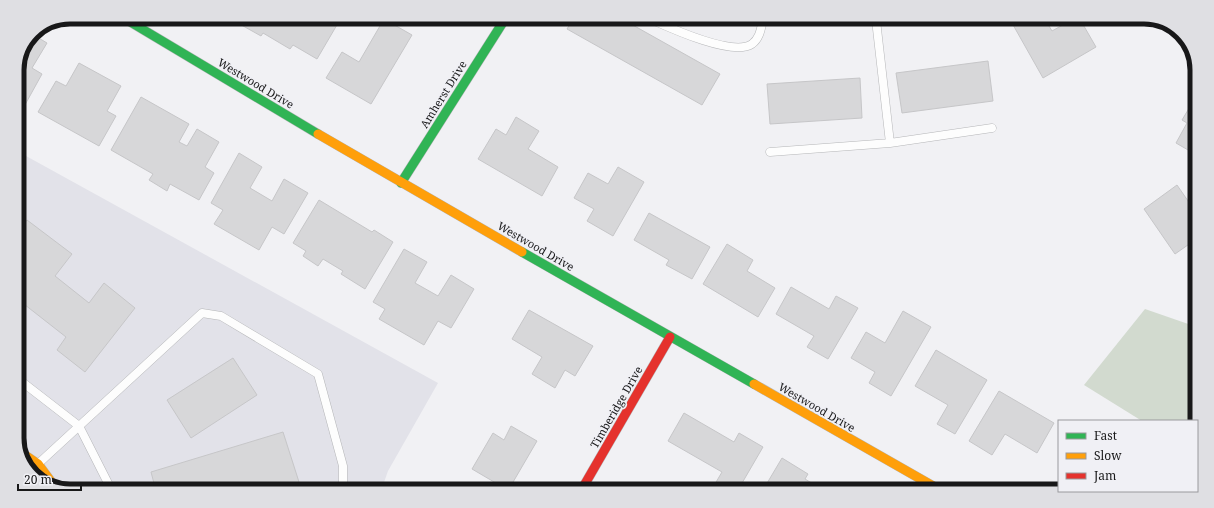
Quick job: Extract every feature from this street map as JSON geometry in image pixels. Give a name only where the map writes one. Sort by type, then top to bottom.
[{"type":"street","name":"Westwood Drive","points":[[134,24],[401,183],[929,484]]},
{"type":"street","name":"Amherst Drive","points":[[401,183],[501,24]]},
{"type":"street","name":"Timberidge Drive","points":[[585,484],[670,337]]},
{"type":"street","points":[[29,458],[38,464],[50,479]]},
{"type":"lane","points":[[661,24],[676,31],[713,43],[743,48],[752,44],[760,34],[762,24]]},
{"type":"lane","points":[[876,24],[890,143]]},
{"type":"lane","points":[[770,152],[890,143],[992,128]]},
{"type":"lane","points":[[38,464],[202,313],[221,316],[318,374],[343,466],[343,484]]},
{"type":"lane","points":[[24,383],[79,426],[108,484]]},
{"type":"shaded area","points":[[24,155],[438,383],[388,471],[383,484],[70,484],[52,480],[40,473],[32,464],[26,453],[24,441]]},
{"type":"shaded area","points":[[1145,309],[1190,325],[1190,420],[1140,420],[1084,385]]},
{"type":"building","points":[[240,24],[337,24],[317,59],[293,45],[290,49],[263,33],[261,36]]},
{"type":"building","points":[[381,24],[393,24],[412,35],[371,104],[326,78],[342,52],[359,62]]},
{"type":"building","points":[[570,24],[631,24],[720,74],[702,105],[567,29]]},
{"type":"building","points":[[1013,24],[1048,24],[1052,31],[1065,24],[1083,24],[1096,47],[1043,78]]},
{"type":"building","points":[[37,37],[47,43],[32,68],[42,74],[24,107],[24,67],[28,52]]},
{"type":"building","points":[[988,61],[993,101],[902,113],[896,73]]},
{"type":"building","points":[[79,63],[121,86],[107,111],[116,116],[99,146],[38,112],[56,81],[66,86]]},
{"type":"building","points":[[860,78],[862,118],[770,124],[767,84]]},
{"type":"building","points":[[141,97],[189,124],[179,142],[187,146],[197,129],[219,142],[205,167],[214,173],[199,200],[170,184],[167,191],[149,180],[153,174],[111,150]]},
{"type":"building","points":[[1190,107],[1190,151],[1176,143],[1187,123],[1182,120]]},
{"type":"building","points":[[516,117],[539,131],[528,149],[558,167],[542,196],[478,159],[496,129],[506,135]]},
{"type":"building","points":[[239,153],[262,167],[250,188],[272,201],[284,179],[308,193],[284,234],[272,227],[259,250],[214,224],[223,210],[211,203]]},
{"type":"building","points":[[618,167],[644,182],[613,236],[587,221],[594,209],[574,198],[588,173],[608,184]]},
{"type":"building","points":[[1177,185],[1190,204],[1190,244],[1175,254],[1144,209]]},
{"type":"building","points":[[319,200],[372,232],[374,230],[393,242],[365,289],[341,274],[343,271],[323,259],[318,266],[303,256],[306,251],[293,243]]},
{"type":"building","points":[[649,213],[710,247],[692,279],[666,265],[669,260],[634,240]]},
{"type":"building","points":[[27,220],[72,254],[55,276],[89,303],[104,283],[135,308],[85,372],[57,350],[66,337],[24,304],[24,224]]},
{"type":"building","points":[[727,244],[753,260],[747,271],[775,288],[758,317],[703,284]]},
{"type":"building","points":[[404,249],[427,262],[415,283],[438,296],[451,275],[474,289],[451,328],[438,321],[424,345],[379,319],[385,309],[373,302]]},
{"type":"building","points":[[791,287],[829,309],[836,296],[858,308],[828,359],[807,347],[814,336],[776,314]]},
{"type":"building","points":[[529,310],[593,346],[575,376],[565,370],[555,388],[532,374],[542,357],[512,339]]},
{"type":"building","points":[[903,311],[931,327],[891,396],[869,383],[875,372],[851,358],[866,332],[885,343]]},
{"type":"building","points":[[936,350],[987,380],[955,434],[937,424],[948,405],[915,386]]},
{"type":"building","points":[[233,358],[257,395],[191,438],[167,400]]},
{"type":"building","points":[[999,391],[1054,423],[1037,453],[1005,434],[992,455],[969,441]]},
{"type":"building","points":[[684,413],[734,442],[739,433],[763,447],[741,484],[715,484],[722,472],[668,441]]},
{"type":"building","points":[[511,426],[537,441],[512,484],[498,484],[472,469],[493,433],[504,440]]},
{"type":"building","points":[[283,432],[299,482],[292,484],[154,484],[151,472]]},
{"type":"building","points":[[782,458],[808,474],[805,479],[813,484],[767,484]]},
{"type":"traffic: fast","points":[[134,24],[318,134]]},
{"type":"traffic: fast","points":[[401,183],[502,24]]},
{"type":"traffic: fast","points":[[522,252],[754,384]]},
{"type":"traffic: slow","points":[[318,134],[522,252]]},
{"type":"traffic: slow","points":[[754,384],[929,484]]},
{"type":"traffic: slow","points":[[29,458],[38,464],[49,478]]},
{"type":"traffic: jam","points":[[585,484],[670,337]]}]
